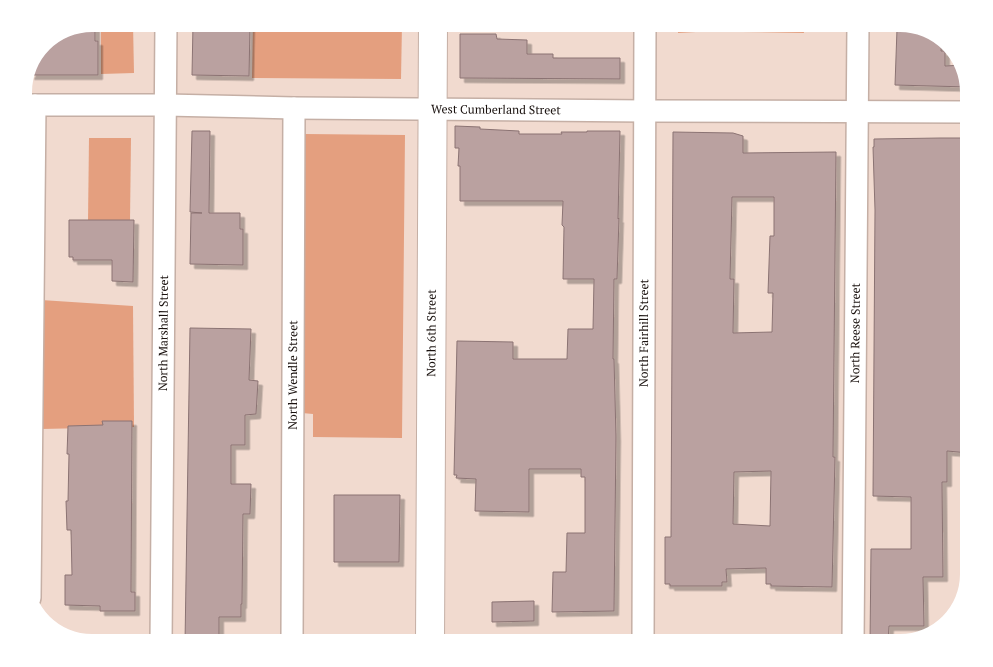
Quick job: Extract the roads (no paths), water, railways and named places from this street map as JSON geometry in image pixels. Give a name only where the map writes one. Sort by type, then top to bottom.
[{"type":"main road","name":"North 6th Street","points":[[430,634],[433,32]]},
{"type":"street","name":"North Marshall Street","points":[[161,634],[166,32]]},
{"type":"street","name":"North Fairhill Street","points":[[643,634],[646,32]]},
{"type":"street","name":"North Reese Street","points":[[852,634],[858,32]]},
{"type":"street","name":"West Cumberland Street","points":[[33,105],[960,112]]},
{"type":"street","name":"North Wendle Street","points":[[292,634],[294,108]]}]
